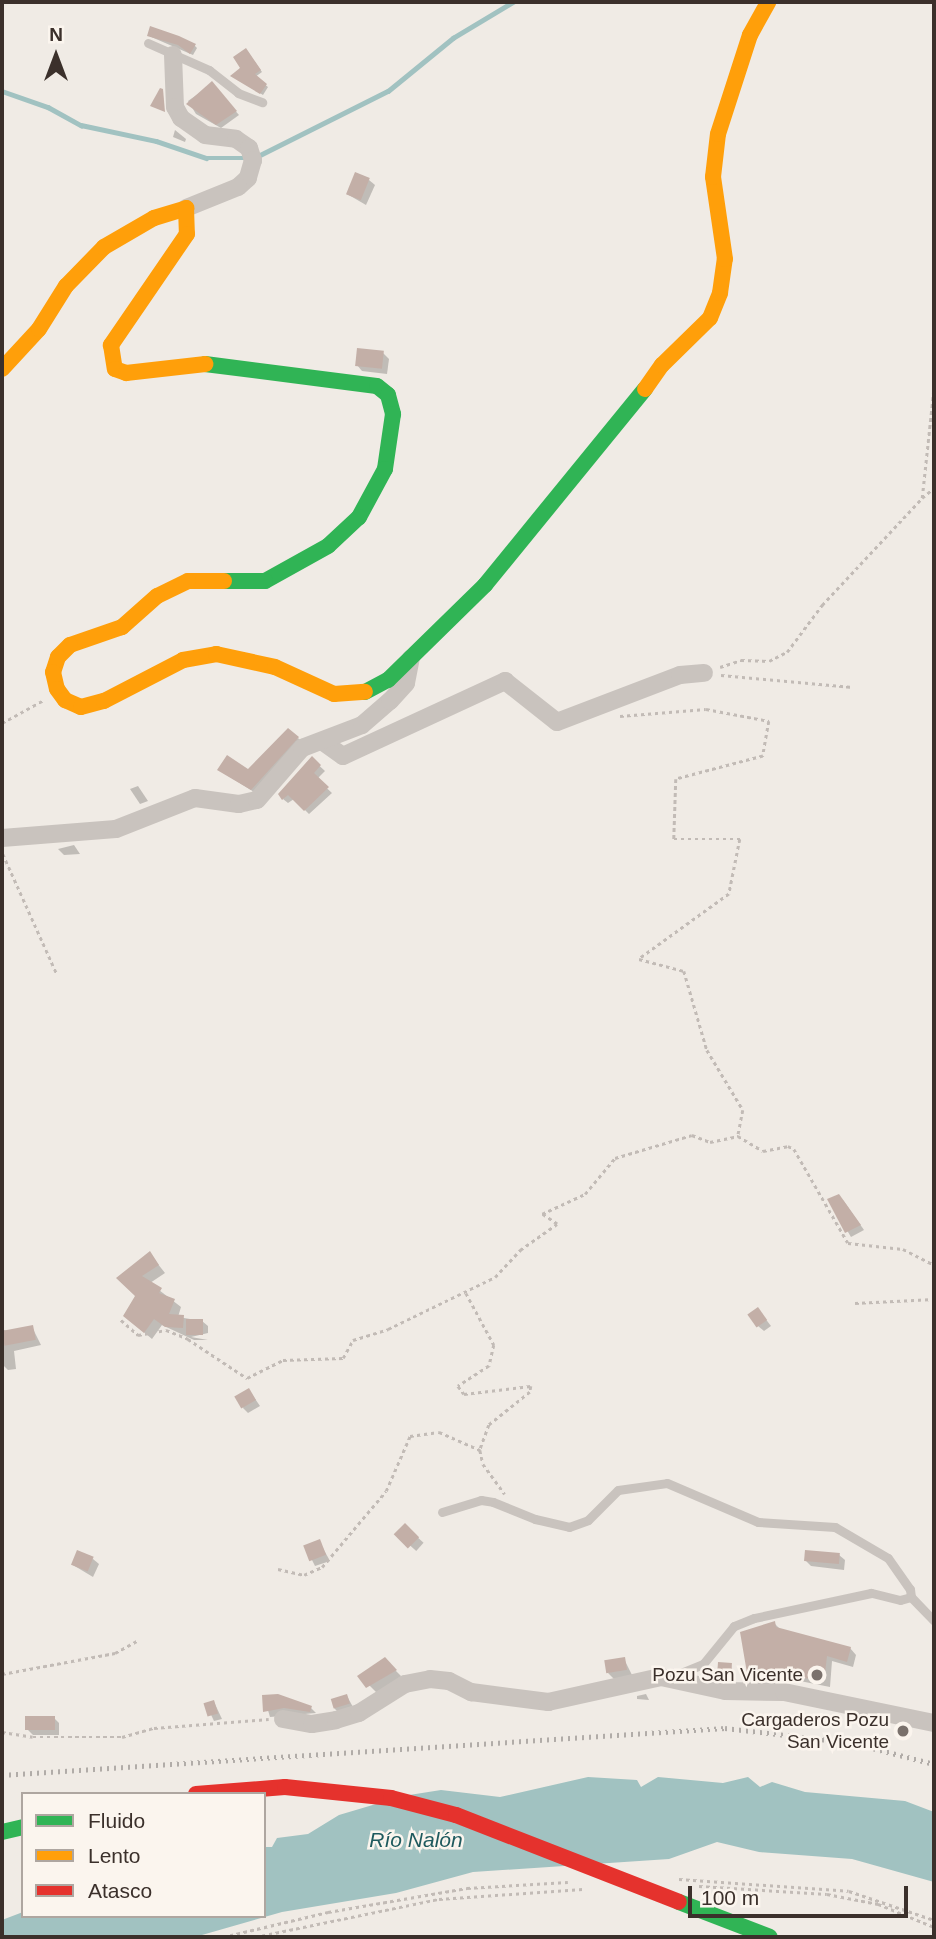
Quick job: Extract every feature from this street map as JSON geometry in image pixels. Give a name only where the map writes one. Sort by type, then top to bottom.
[{"type":"street","points":[[186,208],[187,234],[111,345],[115,369],[126,373],[209,363],[377,386],[388,396],[393,414],[385,469],[359,517],[327,545],[265,581],[228,584],[188,581],[157,596],[122,627],[70,645],[58,657],[53,672],[58,691],[65,700],[81,707],[93,704],[183,660],[216,654],[247,658],[334,694],[349,696],[388,680],[411,654],[485,585],[541,520],[581,465],[630,412],[662,365],[710,318],[720,293],[724,259],[713,177],[718,135],[750,35],[768,2]]},
{"type":"street","points":[[2,369],[39,328],[66,286],[104,247],[154,218],[238,187],[248,178],[253,160],[248,148],[236,139],[205,135],[181,118],[175,107],[173,55]]},
{"type":"street","points":[[2,838],[116,830],[195,798],[239,804],[257,800],[272,787],[288,760],[302,748],[362,725],[390,701],[406,683],[411,654]]},
{"type":"street","points":[[323,742],[343,756],[505,681],[557,722],[680,675],[704,673]]},
{"type":"street","points":[[283,1719],[312,1724],[335,1720],[359,1713],[405,1684],[430,1679],[449,1681],[471,1692],[548,1702],[670,1678],[724,1691],[784,1692],[934,1723]]},
{"type":"street","points":[[221,1792],[285,1787],[391,1798],[456,1815],[679,1894],[771,1937]]},
{"type":"street","points":[[2,1832],[21,1828]]},
{"type":"lane","points":[[148,43],[209,70],[238,93],[262,102]]},
{"type":"lane","points":[[442,1512],[481,1500],[569,1527],[588,1520],[618,1490],[675,1484],[758,1522],[835,1527],[868,1543],[888,1558],[910,1589],[911,1597],[934,1621]]},
{"type":"lane","points":[[670,1678],[703,1664],[734,1626],[754,1618],[863,1594],[900,1600],[911,1597]]},
{"type":"path","points":[[922,498],[934,386]]},
{"type":"path","points":[[704,673],[741,660],[769,661],[787,652],[822,605],[934,488]]},
{"type":"path","points":[[704,673],[852,687]]},
{"type":"path","points":[[2,723],[58,691]]},
{"type":"path","points":[[611,717],[706,709],[769,721],[763,756],[676,779],[674,839],[740,839],[729,894],[639,959],[684,971],[707,1050],[743,1110],[738,1136]]},
{"type":"path","points":[[2,850],[57,974]]},
{"type":"path","points":[[121,1320],[138,1335],[166,1330],[188,1339],[247,1378],[283,1360],[343,1358],[353,1340],[466,1293],[495,1277],[520,1251],[550,1231],[557,1222],[542,1214],[585,1194],[615,1158],[692,1135],[710,1142],[738,1136],[763,1151],[788,1146],[798,1153],[848,1243],[903,1250],[934,1265]]},
{"type":"path","points":[[466,1293],[494,1345],[489,1366],[458,1386],[464,1394],[489,1394],[525,1383],[531,1386],[530,1392],[488,1425],[480,1450],[483,1464],[514,1509]]},
{"type":"path","points":[[855,1303],[934,1299]]},
{"type":"path","points":[[278,1569],[304,1575],[322,1567],[386,1491],[410,1436],[424,1437],[439,1432],[480,1450]]},
{"type":"path","points":[[2,1674],[115,1653],[136,1641]]},
{"type":"path","points":[[2,1732],[33,1737],[122,1737],[154,1728],[283,1719]]},
{"type":"path","points":[[675,1879],[787,1883],[849,1891],[934,1920]]},
{"type":"path","points":[[223,1937],[328,1912],[467,1888],[572,1882]]},
{"type":"path","points":[[255,1937],[439,1899],[557,1888],[591,1890]]},
{"type":"path","points":[[679,1894],[827,1894],[877,1904],[934,1927]]},
{"type":"water","name":"Río Nalón","points":[[588,1777],[637,1780],[641,1787],[658,1777],[723,1783],[748,1777],[760,1787],[772,1782],[805,1792],[905,1801],[934,1812],[934,1882],[852,1859],[759,1852],[717,1842],[669,1859],[473,1872],[396,1893],[266,1917],[266,1847],[272,1847],[277,1838],[308,1834],[339,1815],[403,1796],[441,1790],[500,1797]]},
{"type":"water","name":"Río Nalón","points":[[21,1913],[21,1918],[261,1918],[195,1937],[2,1937],[2,1920]]},
{"type":"building","points":[[150,26],[196,44],[190,54],[178,45],[147,36]]},
{"type":"building","points":[[246,48],[261,70],[255,74],[267,84],[260,94],[230,76],[240,68],[233,57]]},
{"type":"building","points":[[212,81],[237,111],[216,125],[186,104]]},
{"type":"building","points":[[160,88],[163,89],[165,112],[150,106]]},
{"type":"building","points":[[355,172],[370,178],[361,200],[346,194]]},
{"type":"building","points":[[357,348],[384,351],[382,369],[355,366]]},
{"type":"building","points":[[288,728],[299,737],[251,790],[217,770],[227,755],[248,769]]},
{"type":"building","points":[[312,756],[321,765],[314,773],[329,787],[304,811],[288,795],[282,800],[278,794]]},
{"type":"building","points":[[839,1194],[861,1225],[845,1233],[827,1199]]},
{"type":"building","points":[[150,1251],[159,1265],[142,1276],[162,1288],[159,1293],[175,1299],[169,1314],[184,1315],[183,1328],[165,1327],[154,1319],[144,1333],[123,1316],[135,1296],[116,1278]]},
{"type":"building","points":[[758,1307],[767,1320],[757,1328],[747,1314]]},
{"type":"building","points":[[186,1319],[203,1319],[203,1335],[186,1335]]},
{"type":"building","points":[[33,1325],[36,1340],[4,1346],[2,1331]]},
{"type":"building","points":[[249,1388],[256,1400],[241,1409],[234,1396]]},
{"type":"building","points":[[405,1523],[419,1537],[408,1548],[394,1534]]},
{"type":"building","points":[[320,1539],[326,1555],[309,1561],[303,1545]]},
{"type":"building","points":[[77,1550],[94,1557],[88,1572],[71,1565]]},
{"type":"building","points":[[805,1550],[840,1553],[839,1564],[804,1561]]},
{"type":"building","points":[[775,1621],[776,1627],[851,1647],[847,1662],[827,1656],[824,1682],[777,1672],[747,1673],[740,1632]]},
{"type":"building","points":[[385,1657],[397,1670],[366,1688],[357,1676]]},
{"type":"building","points":[[625,1657],[627,1670],[606,1673],[604,1660]]},
{"type":"building","points":[[718,1662],[732,1663],[731,1678],[717,1677]]},
{"type":"building","points":[[278,1694],[312,1706],[310,1712],[284,1708],[263,1712],[262,1695]]},
{"type":"building","points":[[347,1694],[350,1704],[334,1709],[331,1699]]},
{"type":"building","points":[[214,1700],[218,1713],[208,1717],[203,1703]]},
{"type":"building","points":[[25,1716],[55,1716],[55,1730],[25,1730]]},
{"type":"waterway","points":[[258,156],[388,91],[453,38],[513,2]]},
{"type":"waterway","points":[[2,91],[48,107],[81,125],[156,141],[206,158],[247,158]]},
{"type":"railway","points":[[2,1775],[725,1728],[853,1743],[934,1764]]},
{"type":"traffic: fast","points":[[205,364],[377,386],[388,395],[393,414],[385,469],[359,517],[328,546],[265,581],[224,581]]},
{"type":"traffic: fast","points":[[365,692],[388,680],[485,585],[645,389]]},
{"type":"traffic: fast","points":[[2,1832],[21,1827]]},
{"type":"traffic: fast","points":[[679,1902],[770,1937]]},
{"type":"traffic: slow","points":[[645,389],[662,365],[710,318],[720,293],[725,259],[713,177],[718,134],[750,35],[768,2]]},
{"type":"traffic: slow","points":[[2,369],[39,329],[66,286],[104,247],[154,218],[186,208],[187,234],[111,345],[115,369],[126,373],[205,364]]},
{"type":"traffic: slow","points":[[224,581],[188,581],[157,596],[122,627],[70,645],[58,657],[53,672],[57,689],[65,700],[81,707],[104,701],[183,660],[216,654],[275,667],[334,694],[365,692]]},
{"type":"traffic: jam","points":[[221,1792],[285,1787]]},
{"type":"traffic: jam","points":[[285,1787],[391,1798],[456,1815],[679,1902]]},
{"type":"place","name":"Pozu San Vicente","points":[[817,1675]]},
{"type":"place","name":"Cargaderos Pozu San Vicente","points":[[903,1731]]}]
